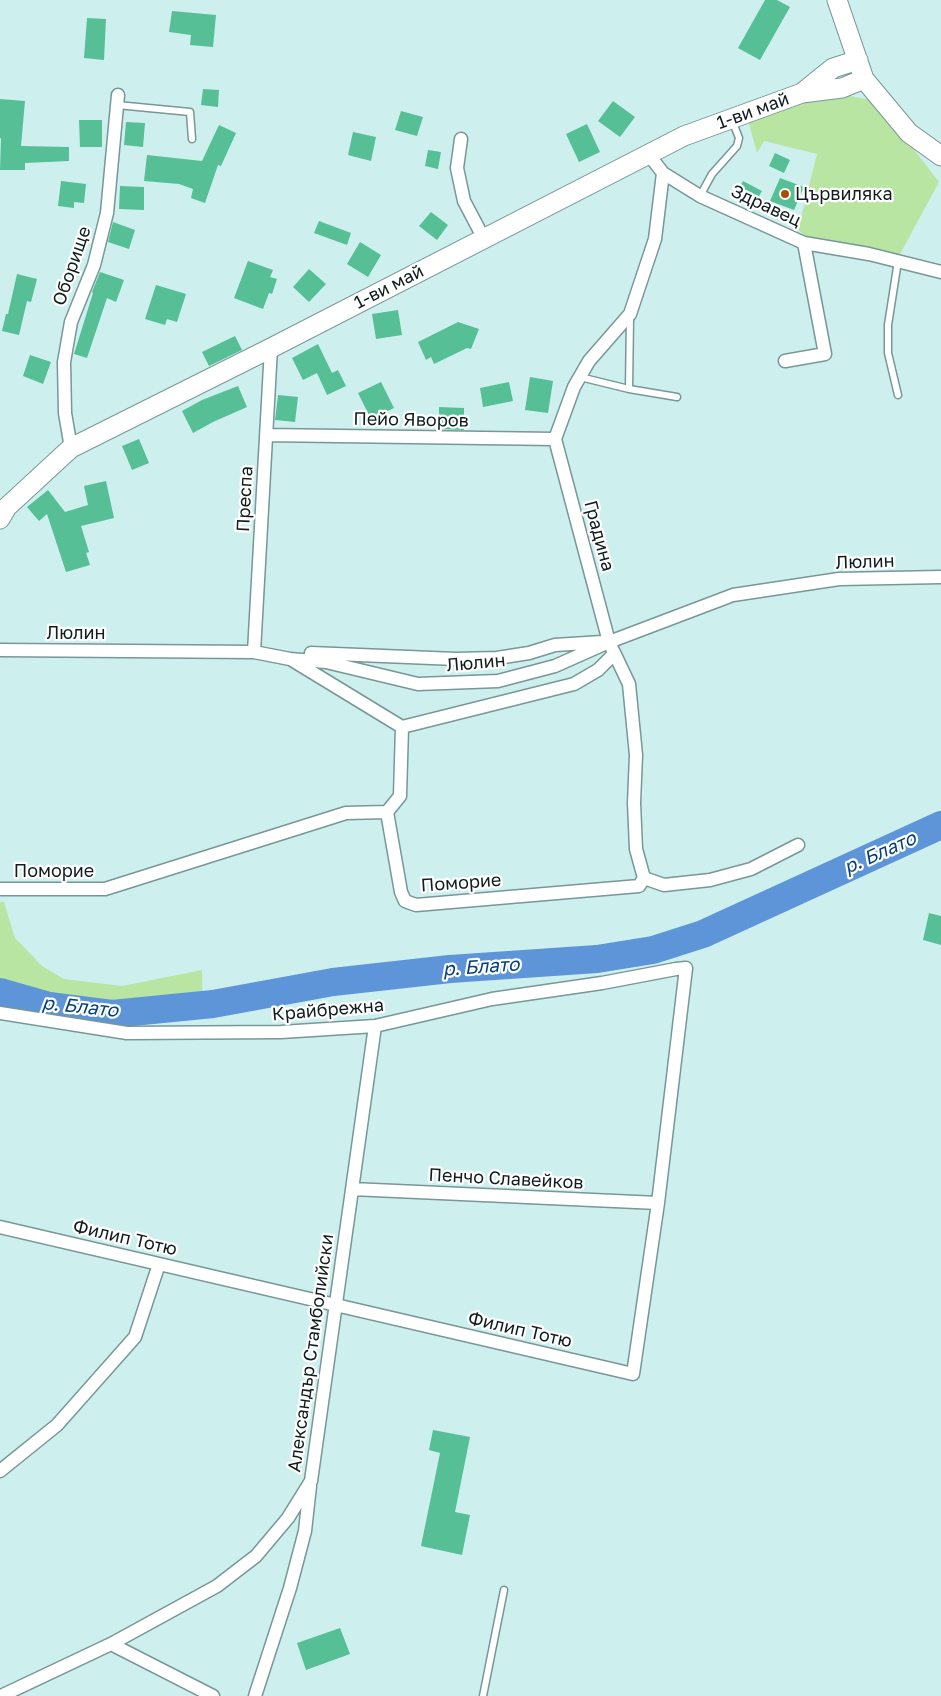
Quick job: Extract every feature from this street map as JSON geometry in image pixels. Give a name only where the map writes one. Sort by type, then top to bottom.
[{"type":"street","points":[[837,0],[864,79],[909,133],[941,156]]},
{"type":"street","name":"1-ви май","points":[[802,93],[833,68],[858,60]]},
{"type":"street","name":"1-ви май","points":[[0,519],[7,507],[71,448],[684,136],[802,93],[842,88],[864,79]]},
{"type":"street","name":"Оборище","points":[[71,448],[65,413],[64,362],[71,322],[94,265],[107,213],[117,100]]},
{"type":"street","points":[[461,139],[457,168],[464,201],[484,239]]},
{"type":"street","name":"Здравец","points":[[649,155],[663,173],[700,196],[804,243],[869,254],[941,272]]},
{"type":"street","points":[[555,439],[574,387],[589,361],[630,314],[654,239],[663,173]]},
{"type":"street","points":[[785,361],[825,354],[804,243]]},
{"type":"street","name":"Преспа","points":[[254,652],[270,348]]},
{"type":"street","name":"Пейо Яворов","points":[[266,435],[555,439]]},
{"type":"street","name":"Градина","points":[[555,439],[609,642]]},
{"type":"street","name":"Люлин","points":[[0,650],[254,652],[290,659],[326,662],[418,684],[498,681],[555,666],[609,642],[733,594],[839,579],[941,577]]},
{"type":"street","points":[[270,655],[294,652],[456,659],[497,658],[529,653],[555,645],[609,642],[628,684],[636,755],[634,803],[636,849],[644,878],[664,885],[710,880],[751,869],[798,845]]},
{"type":"street","points":[[290,659],[402,727],[574,684],[598,670],[614,654]]},
{"type":"street","points":[[387,812],[400,796],[402,727]]},
{"type":"street","name":"Поморие","points":[[0,889],[105,889],[346,812],[387,812],[401,892],[405,901],[416,905],[639,886],[644,878]]},
{"type":"street","name":"Крайбрежна","points":[[0,1013],[127,1033],[281,1032],[375,1026],[492,999],[602,983],[686,968]]},
{"type":"street","name":"Филип Тотю","points":[[0,1227],[633,1374],[658,1203],[686,968]]},
{"type":"street","name":"Александър Стамболийски","points":[[1,1696],[111,1644],[217,1586],[256,1556],[288,1518],[311,1481],[375,1026]]},
{"type":"street","name":"Пенчо Славейков","points":[[352,1189],[658,1203]]},
{"type":"street","points":[[0,1471],[57,1425],[135,1337],[159,1264]]},
{"type":"street","points":[[255,1696],[290,1588],[305,1531],[311,1481]]},
{"type":"street","points":[[111,1644],[213,1696]]},
{"type":"lane","points":[[117,100],[190,112],[192,139]]},
{"type":"lane","points":[[700,196],[712,174],[737,146],[739,138],[731,118]]},
{"type":"lane","points":[[898,261],[888,325],[888,353],[898,395]]},
{"type":"lane","points":[[629,389],[630,314]]},
{"type":"lane","points":[[580,376],[629,389],[677,397]]},
{"type":"lane","points":[[482,1696],[504,1590]]},
{"type":"green space","points":[[844,95],[872,100],[939,182],[899,256],[816,244],[798,230],[817,154],[764,141],[757,153],[748,120],[807,97]]},
{"type":"green space","points":[[0,902],[4,902],[15,938],[42,966],[64,979],[122,986],[202,970],[203,1017],[113,1025],[0,1002]]},
{"type":"building","points":[[765,0],[777,0],[790,7],[760,60],[738,48]]},
{"type":"building","points":[[172,11],[216,15],[213,47],[190,45],[191,35],[169,32]]},
{"type":"building","points":[[87,18],[106,19],[104,60],[84,58]]},
{"type":"building","points":[[203,89],[219,90],[218,107],[201,105]]},
{"type":"building","points":[[0,99],[25,101],[21,146],[69,147],[69,161],[25,163],[25,170],[0,170]]},
{"type":"building","points":[[613,101],[635,117],[620,137],[598,121]]},
{"type":"building","points":[[401,111],[423,117],[417,136],[395,130]]},
{"type":"building","points":[[79,120],[102,120],[102,147],[80,147]]},
{"type":"building","points":[[126,122],[145,123],[143,147],[124,145]]},
{"type":"building","points":[[587,124],[600,152],[579,162],[566,134]]},
{"type":"building","points":[[219,125],[236,133],[221,166],[218,165],[205,203],[191,198],[193,189],[179,184],[144,181],[147,155],[202,161]]},
{"type":"building","points":[[353,132],[376,137],[371,161],[348,155]]},
{"type":"building","points":[[428,150],[441,152],[438,169],[425,166]]},
{"type":"building","points":[[775,153],[790,160],[784,173],[769,166]]},
{"type":"building","points":[[780,178],[804,187],[794,210],[770,201]]},
{"type":"building","points":[[61,181],[86,184],[84,203],[74,202],[74,208],[58,206]]},
{"type":"building","points":[[743,181],[762,191],[752,208],[734,198]]},
{"type":"building","points":[[120,186],[144,187],[144,210],[119,209]]},
{"type":"building","points":[[431,212],[448,225],[437,240],[419,226]]},
{"type":"building","points":[[319,221],[351,233],[347,245],[314,233]]},
{"type":"building","points":[[113,222],[135,230],[129,249],[108,242]]},
{"type":"building","points":[[360,242],[381,255],[368,277],[347,264]]},
{"type":"building","points":[[248,261],[273,270],[270,277],[277,279],[272,294],[269,293],[263,309],[234,298]]},
{"type":"building","points":[[309,269],[326,284],[309,302],[293,287]]},
{"type":"building","points":[[100,272],[124,280],[116,302],[107,298],[87,358],[74,354],[92,292]]},
{"type":"building","points":[[17,274],[37,279],[31,302],[27,301],[19,335],[2,331]]},
{"type":"building","points":[[156,285],[186,294],[177,322],[167,319],[165,325],[145,319]]},
{"type":"building","points":[[398,310],[402,335],[376,339],[372,314]]},
{"type":"building","points":[[458,322],[479,329],[471,349],[467,348],[434,364],[431,357],[426,360],[418,342]]},
{"type":"building","points":[[235,336],[242,350],[209,366],[202,352]]},
{"type":"building","points":[[318,344],[332,373],[338,370],[346,386],[327,395],[317,373],[303,380],[292,358]]},
{"type":"building","points":[[30,355],[51,362],[43,384],[23,376]]},
{"type":"building","points":[[530,377],[553,381],[548,413],[525,410]]},
{"type":"building","points":[[381,382],[394,408],[371,419],[358,393]]},
{"type":"building","points":[[509,382],[513,401],[483,407],[480,388]]},
{"type":"building","points":[[238,386],[247,407],[193,433],[182,411],[202,400]]},
{"type":"building","points":[[278,395],[298,397],[295,422],[275,420]]},
{"type":"building","points":[[439,407],[464,408],[464,430],[436,429],[436,417],[439,417]]},
{"type":"building","points":[[139,439],[149,463],[132,470],[122,446]]},
{"type":"building","points":[[106,481],[114,518],[81,526],[89,552],[86,553],[90,565],[66,572],[47,514],[39,521],[27,507],[48,490],[65,512],[88,505],[84,486]]},
{"type":"building","points":[[929,913],[941,916],[941,945],[923,940]]},
{"type":"building","points":[[433,1430],[470,1437],[455,1512],[470,1515],[462,1555],[421,1546],[440,1453],[429,1450]]},
{"type":"building","points":[[340,1628],[350,1654],[306,1670],[297,1643]]},
{"type":"waterway","name":"р. Блато","points":[[0,992],[49,1006],[112,1014],[213,1004],[333,982],[450,969],[597,959],[653,950],[703,934],[941,825]]},
{"type":"place","name":"Цървиляка","points":[[785,194]]}]
